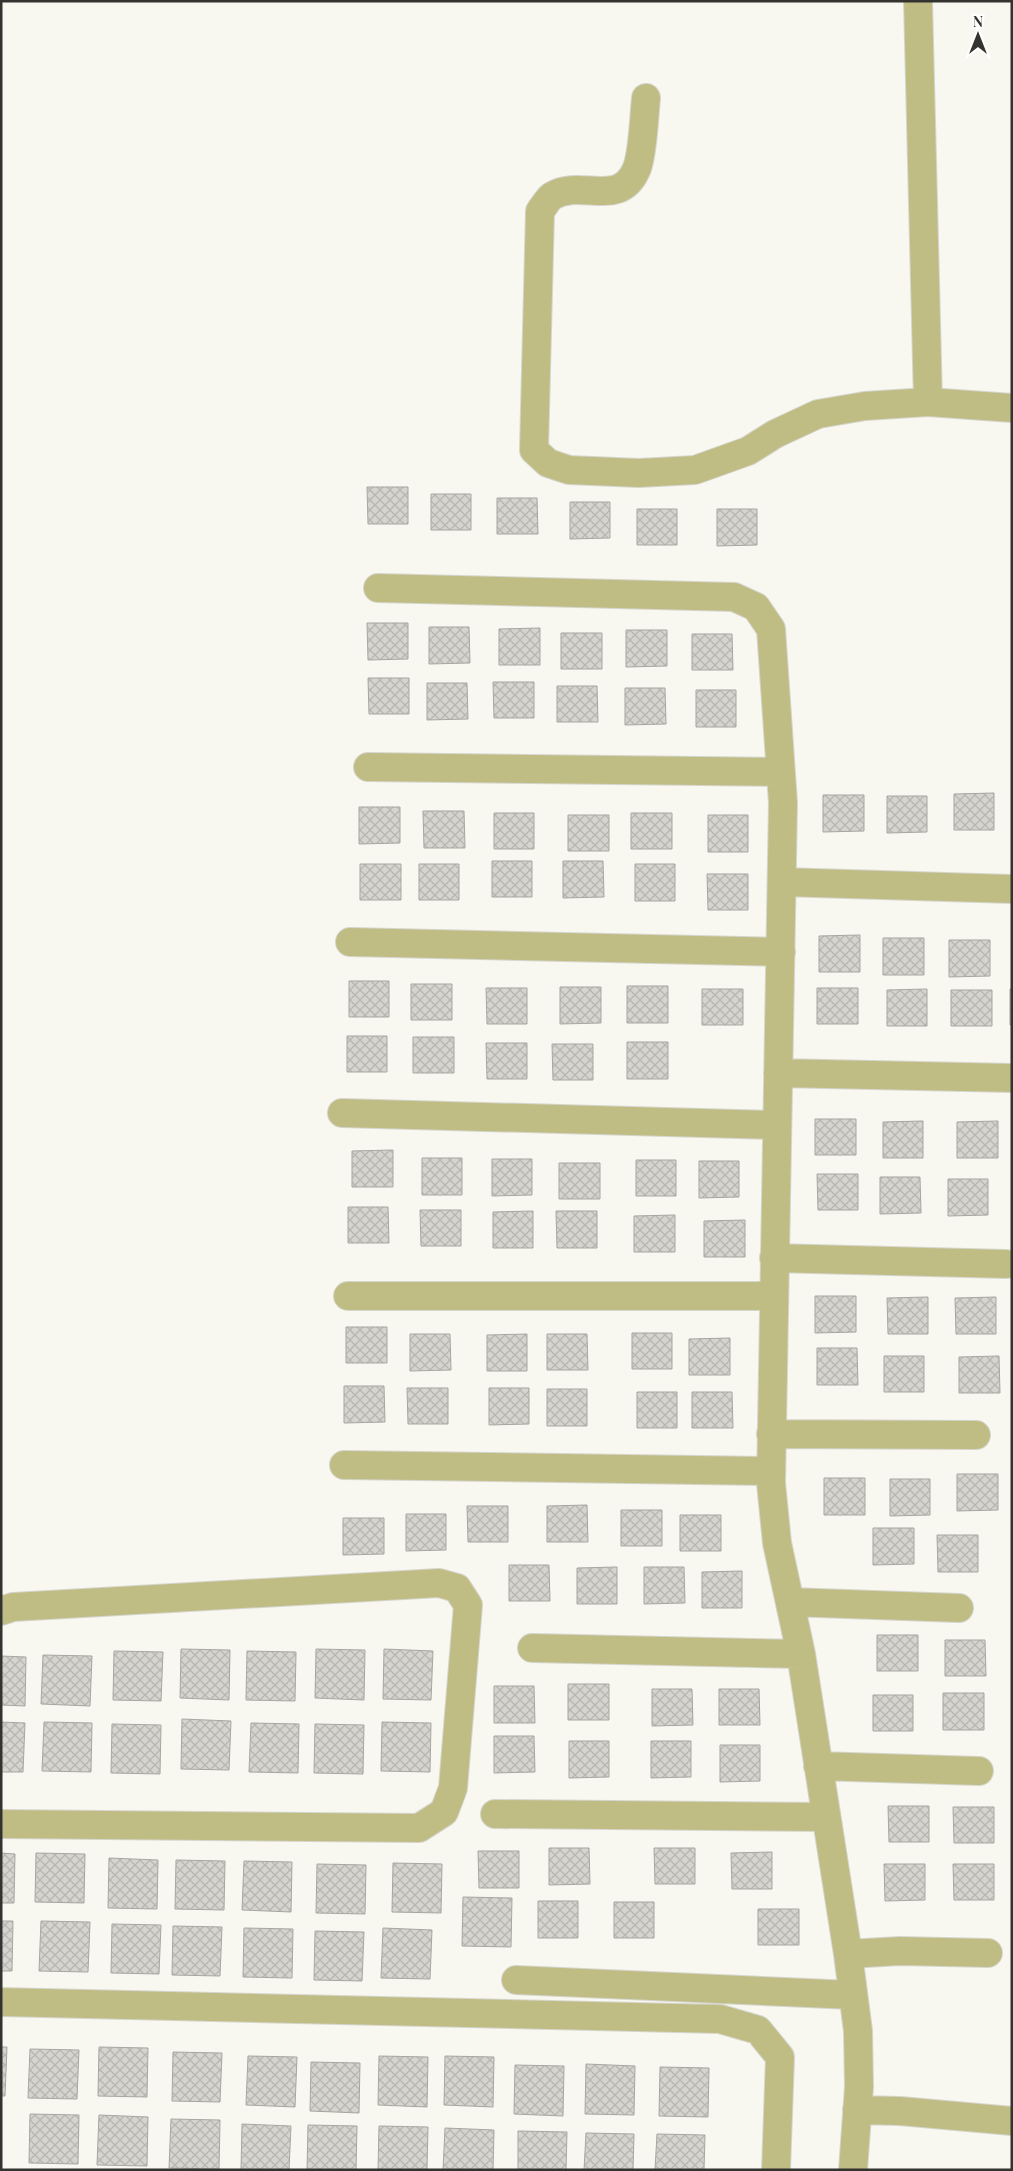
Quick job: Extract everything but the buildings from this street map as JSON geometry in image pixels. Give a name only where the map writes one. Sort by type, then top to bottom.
[{"type":"street","points":[[918,1],[928,402]]},
{"type":"street","points":[[646,98],[638,166],[630,182],[613,191],[568,190],[551,197],[540,211],[534,450],[548,463],[569,470],[639,473],[695,470],[748,451],[775,434],[818,414],[865,406],[928,402],[1012,408]]},
{"type":"street","points":[[378,588],[734,597],[756,607],[771,629],[783,803],[771,1471],[777,1544],[801,1654],[848,1954],[858,2031],[857,2110],[853,2170]]},
{"type":"street","points":[[368,767],[780,772]]},
{"type":"street","points":[[782,882],[1012,889]]},
{"type":"street","points":[[350,942],[781,952]]},
{"type":"street","points":[[778,1073],[1012,1078]]},
{"type":"street","points":[[342,1113],[777,1125]]},
{"type":"street","points":[[774,1258],[1006,1264]]},
{"type":"street","points":[[348,1296],[774,1296]]},
{"type":"street","points":[[771,1434],[976,1435]]},
{"type":"street","points":[[344,1465],[771,1471]]},
{"type":"street","points":[[1,1611],[13,1607],[439,1583],[457,1588],[468,1605],[453,1788],[444,1812],[419,1828],[1,1824]]},
{"type":"street","points":[[790,1602],[959,1608]]},
{"type":"street","points":[[532,1648],[801,1654]]},
{"type":"street","points":[[818,1766],[979,1771]]},
{"type":"street","points":[[496,1814],[826,1817]]},
{"type":"street","points":[[848,1954],[900,1951],[988,1953]]},
{"type":"street","points":[[516,1980],[852,1995]]},
{"type":"street","points":[[1,2002],[720,2019],[758,2030],[780,2057],[776,2170]]},
{"type":"street","points":[[857,2110],[900,2111],[1012,2121]]}]
